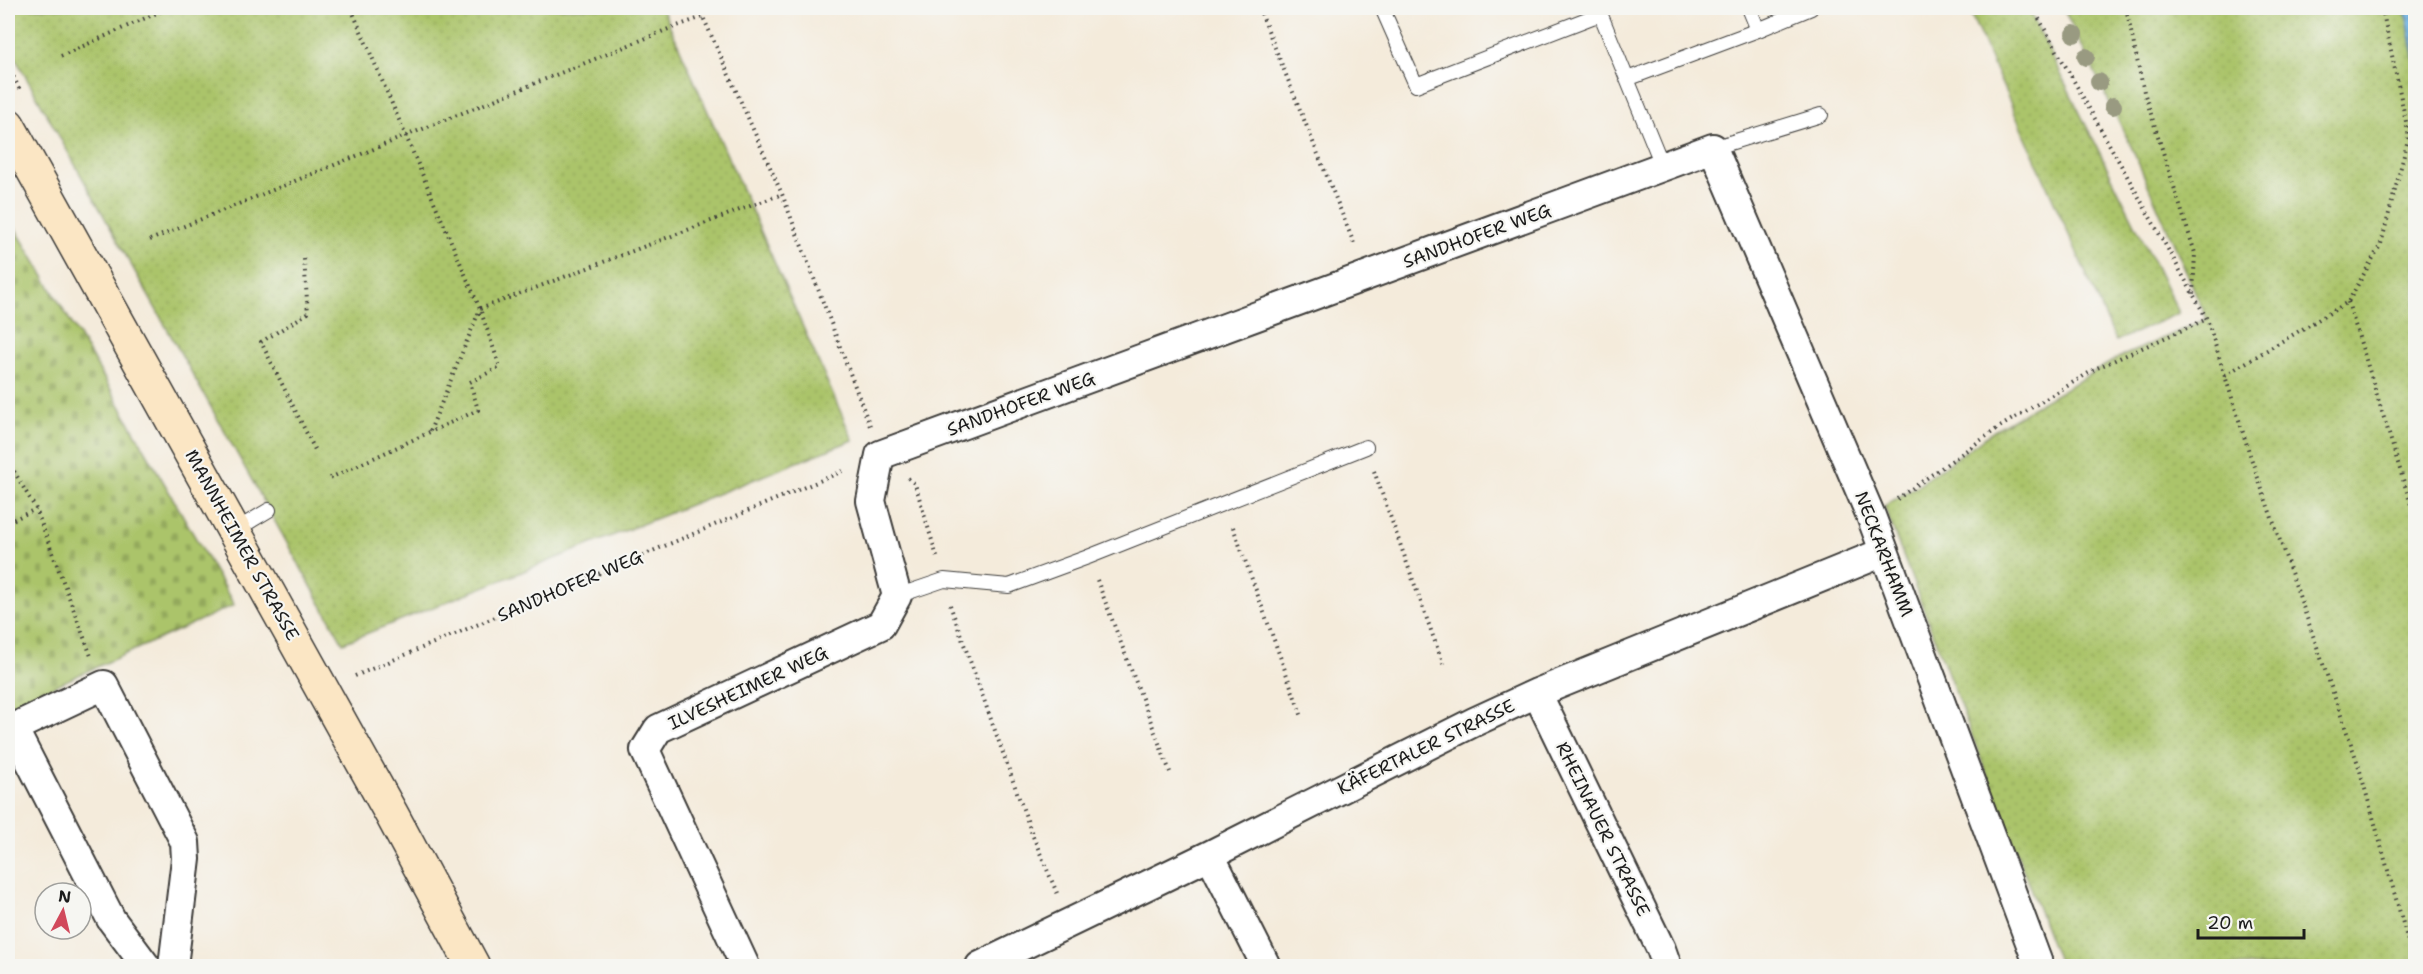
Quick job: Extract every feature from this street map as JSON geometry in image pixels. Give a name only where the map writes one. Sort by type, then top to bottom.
[{"type":"street","name":"MANNHEIMER STRASSE","points":[[8,125],[392,815],[472,966]]},
{"type":"street","name":"SANDHOFER WEG","points":[[880,456],[1713,148]]},
{"type":"street","name":"NECKARHAMM","points":[[1713,148],[1871,516],[2039,966]]},
{"type":"street","points":[[880,456],[871,501],[897,596]]},
{"type":"street","name":"KÄFERTALER STRASSE","points":[[980,966],[1537,693],[1884,552]]},
{"type":"street","name":"ILVESHEIMER WEG","points":[[745,966],[645,750],[658,729],[881,625],[897,596]]},
{"type":"street","points":[[146,966],[111,919],[12,728],[104,684],[185,843],[186,859],[173,966]]},
{"type":"street","name":"RHEINAUER STRASSE","points":[[1537,693],[1662,949],[1667,966]]},
{"type":"street","points":[[1210,855],[1266,966]]},
{"type":"lane","points":[[1383,8],[1416,85],[1599,11],[1663,167]]},
{"type":"lane","points":[[1749,8],[1758,30]]},
{"type":"lane","points":[[1627,79],[1812,8]]},
{"type":"lane","points":[[1713,148],[1821,115]]},
{"type":"lane","points":[[897,596],[944,580],[1009,586],[1366,447]]},
{"type":"lane","points":[[234,531],[269,510]]},
{"type":"path","points":[[61,56],[168,8]]},
{"type":"path","points":[[330,478],[478,410],[470,382],[500,367],[480,309],[351,8]]},
{"type":"path","points":[[699,8],[782,194],[815,276],[880,456],[915,484],[948,600],[1032,834],[1070,923]]},
{"type":"path","points":[[1259,8],[1367,276]]},
{"type":"path","points":[[2033,8],[2207,319],[2251,458],[2358,764],[2415,966]]},
{"type":"path","points":[[2126,8],[2144,92],[2195,253],[2193,294]]},
{"type":"path","points":[[2225,375],[2348,302],[2381,244],[2409,136],[2382,8]]},
{"type":"path","points":[[150,240],[671,28],[704,17]]},
{"type":"path","points":[[429,432],[480,309],[782,194]]},
{"type":"path","points":[[304,259],[308,313],[261,342],[316,452]]},
{"type":"path","points":[[2348,302],[2415,521]]},
{"type":"path","points":[[1912,489],[2001,426],[2097,368],[2207,319]]},
{"type":"path","points":[[1366,447],[1443,664]]},
{"type":"path","name":"SANDHOFER WEG","points":[[349,679],[880,456]]},
{"type":"path","points":[[8,461],[36,509],[95,667],[104,684]]},
{"type":"path","points":[[1225,503],[1302,717]]},
{"type":"path","points":[[8,522],[36,509]]},
{"type":"path","points":[[1088,557],[1170,772]]},
{"type":"green space","points":[[8,8],[662,8],[853,440],[343,643],[8,45]]},
{"type":"green space","points":[[1968,8],[2028,8],[2179,313],[2116,341]]},
{"type":"green space","points":[[2063,8],[2405,8],[2416,64],[2415,966],[2060,966],[1884,506],[2001,426],[2118,358],[2207,319],[2130,144]]},
{"type":"green space","points":[[8,216],[234,605],[8,707]]},
{"type":"water","points":[[2405,8],[2415,8],[2415,64],[2414,56]]}]
